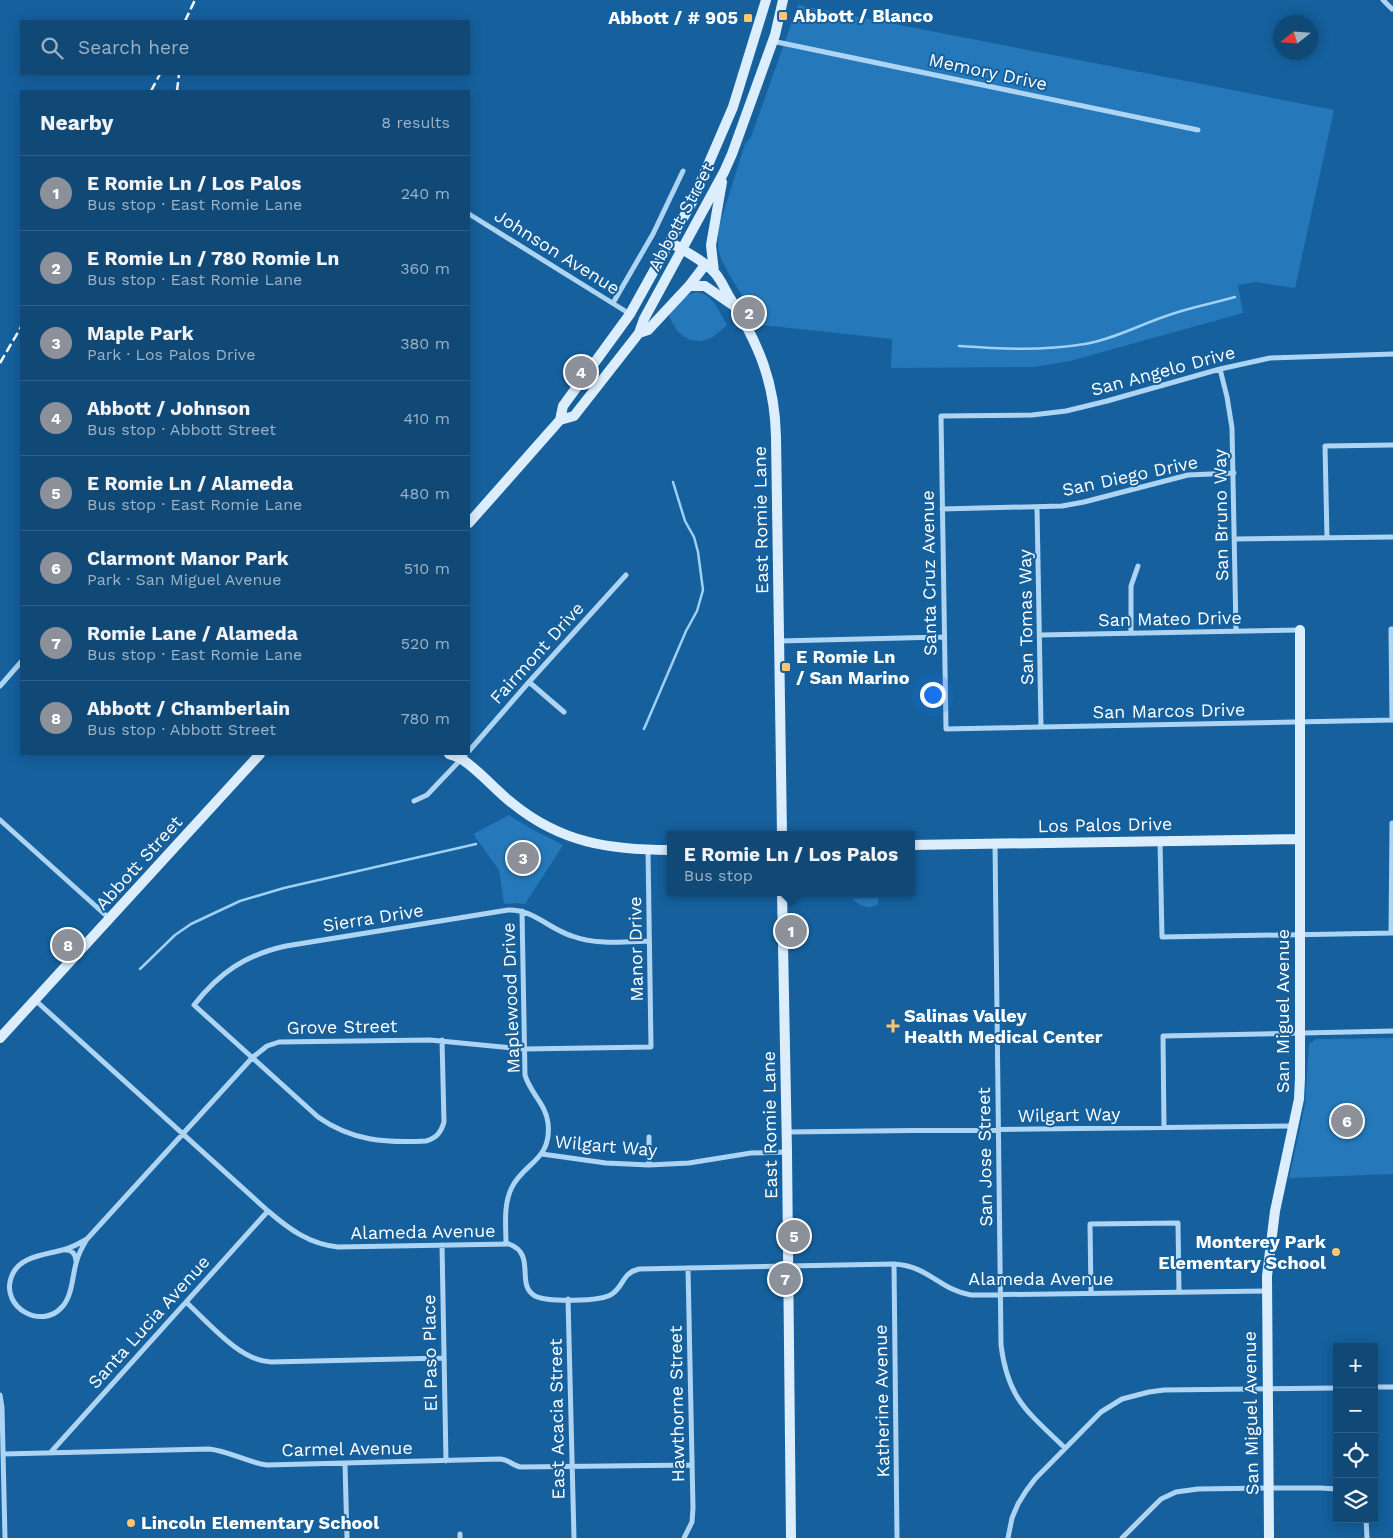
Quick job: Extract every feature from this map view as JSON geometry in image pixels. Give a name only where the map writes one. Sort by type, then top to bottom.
[{"type":"main road","name":"Abbott Street","points":[[470,522],[560,420],[563,406],[630,314],[692,202],[733,107],[766,0]]},
{"type":"main road","name":"Abbott Street","points":[[560,420],[574,416],[639,333],[644,319],[732,154],[772,41],[783,0]]},
{"type":"main road","points":[[714,272],[711,245],[724,172]]},
{"type":"main road","name":"East Romie Lane","points":[[670,242],[714,272],[736,307],[762,361],[771,389],[774,405],[782,831]]},
{"type":"main road","points":[[639,333],[648,330],[689,286],[705,265]]},
{"type":"main road","points":[[689,286],[705,286],[736,307]]},
{"type":"main road","name":"San Miguel Avenue","points":[[1269,1538],[1267,1291],[1275,1210],[1299,1099],[1302,722],[1300,630]]},
{"type":"main road","name":"Abbott Street","points":[[0,1038],[259,755]]},
{"type":"main road","points":[[467,755],[519,809],[546,826],[571,837],[595,844],[619,848],[667,850]]},
{"type":"main road","name":"Los Palos Drive","points":[[915,845],[1300,838]]},
{"type":"main road","name":"East Romie Lane","points":[[782,896],[791,1538]]},
{"type":"street","points":[[1384,0],[1392,9]]},
{"type":"street","name":"Memory Drive","points":[[772,41],[1198,130]]},
{"type":"street","points":[[613,303],[653,234],[683,171]]},
{"type":"street","name":"Johnson Avenue","points":[[470,215],[630,314]]},
{"type":"street","name":"San Angelo Drive","points":[[941,416],[1032,414],[1066,411],[1220,369],[1270,358],[1393,354]]},
{"type":"street","name":"San Bruno Way","points":[[1220,369],[1230,411],[1234,473],[1236,631]]},
{"type":"street","name":"Santa Cruz Avenue","points":[[941,416],[943,637],[946,729]]},
{"type":"street","points":[[1327,538],[1325,446],[1393,445]]},
{"type":"street","name":"San Diego Drive","points":[[942,509],[1071,505],[1188,475],[1234,473]]},
{"type":"street","name":"San Tomas Way","points":[[1037,507],[1041,728]]},
{"type":"street","points":[[1235,540],[1393,537]]},
{"type":"street","points":[[1131,633],[1130,586],[1138,566]]},
{"type":"street","name":"Fairmont Drive","points":[[470,749],[626,575]]},
{"type":"street","points":[[1393,629],[1391,629],[1393,720]]},
{"type":"street","name":"San Mateo Drive","points":[[1040,635],[1300,630]]},
{"type":"street","points":[[779,641],[943,637]]},
{"type":"street","points":[[0,686],[20,663]]},
{"type":"street","points":[[529,682],[564,712]]},
{"type":"street","name":"San Marcos Drive","points":[[946,729],[1393,720]]},
{"type":"street","name":"Fairmont Drive","points":[[414,801],[427,795],[465,755]]},
{"type":"street","points":[[0,820],[110,919]]},
{"type":"street","points":[[1160,841],[1162,936],[1392,933],[1393,823]]},
{"type":"street","name":"San Jose Street","points":[[995,844],[1001,1345],[1010,1384],[1017,1398],[1030,1416],[1065,1448]]},
{"type":"street","name":"Manor Drive","points":[[648,850],[651,1047]]},
{"type":"street","name":"Sierra Drive","points":[[252,1058],[194,1005],[227,970],[250,957],[286,946],[508,910],[522,911],[573,937],[599,942],[649,941]]},
{"type":"street","name":"Maplewood Drive","points":[[506,1244],[506,1210],[510,1192],[519,1177],[538,1160],[548,1139],[548,1122],[544,1108],[527,1081],[524,1050],[522,911]]},
{"type":"street","name":"Alameda Avenue","points":[[35,1000],[268,1211],[297,1234],[327,1246],[506,1244],[515,1247],[524,1257],[527,1283],[532,1294],[546,1299],[596,1299],[609,1296],[616,1291],[627,1274],[636,1270],[894,1264],[920,1269],[947,1287],[962,1294],[1267,1291]]},
{"type":"street","points":[[1164,1128],[1163,1036],[1393,1031]]},
{"type":"street","points":[[252,1058],[318,1117],[339,1130],[367,1140],[426,1141],[437,1136],[444,1122],[442,1040]]},
{"type":"street","name":"Grove Street","points":[[87,1239],[64,1250],[30,1259],[17,1268],[11,1278],[10,1290],[20,1309],[26,1314],[39,1317],[58,1311],[65,1304],[76,1261],[87,1239],[252,1058],[267,1046],[279,1042],[442,1040],[524,1050],[651,1047]]},
{"type":"street","name":"Wilgart Way","points":[[786,1132],[1293,1126]]},
{"type":"street","points":[[649,1138],[649,1165]]},
{"type":"street","name":"Wilgart Way","points":[[542,1154],[606,1163],[649,1165],[689,1163],[740,1154],[787,1152]]},
{"type":"street","name":"Santa Lucia Avenue","points":[[51,1452],[268,1211]]},
{"type":"street","points":[[1091,1293],[1090,1224],[1178,1223],[1179,1292]]},
{"type":"street","name":"El Paso Place","points":[[442,1245],[446,1461]]},
{"type":"street","points":[[64,1250],[73,1252],[76,1261]]},
{"type":"street","name":"Katherine Avenue","points":[[894,1264],[897,1538]]},
{"type":"street","name":"Hawthorne Street","points":[[684,1538],[690,1527],[692,1516],[688,1268]]},
{"type":"street","name":"East Acacia Street","points":[[568,1299],[574,1538]]},
{"type":"street","points":[[186,1302],[241,1352],[259,1361],[444,1358]]},
{"type":"street","points":[[1378,1388],[1393,1387]]},
{"type":"street","points":[[1008,1538],[1012,1518],[1026,1491],[1101,1412],[1122,1399],[1164,1390],[1333,1388]]},
{"type":"street","points":[[0,1395],[2,1408],[5,1538]]},
{"type":"street","name":"Carmel Avenue","points":[[3,1454],[209,1449],[225,1451],[250,1462],[267,1464],[504,1459],[521,1467],[691,1465]]},
{"type":"street","points":[[345,1463],[347,1538]]},
{"type":"street","points":[[1122,1538],[1161,1500],[1176,1492],[1268,1488],[1333,1489]]},
{"type":"street","points":[[1366,1523],[1367,1538]]},
{"type":"shaded area","points":[[798,5],[1334,110],[1295,288],[1256,282],[1238,285],[1243,313],[1070,361],[1033,367],[891,368],[892,339],[762,325],[722,261],[718,246],[719,226],[745,144],[751,137]]},
{"type":"shaded area","points":[[696,292],[702,293],[711,300],[727,325],[712,337],[698,341],[691,340],[680,333],[675,328],[669,315],[686,296]]},
{"type":"shaded area","points":[[509,815],[531,829],[563,845],[525,904],[504,904],[499,870],[473,834]]},
{"type":"shaded area","points":[[878,898],[878,904],[868,907],[852,899]]},
{"type":"shaded area","points":[[1393,1038],[1393,1174],[1289,1178],[1305,1105],[1309,1044],[1316,1039]]},
{"type":"waterway","points":[[959,346],[1006,349],[1085,344],[1118,335],[1180,312],[1235,297]]},
{"type":"waterway","points":[[644,729],[686,631],[697,611],[703,590],[694,537],[685,521],[673,482]]},
{"type":"waterway","points":[[140,969],[175,935],[191,924],[240,901],[284,888],[476,844]]},
{"type":"railway","points":[[185,20],[195,0]]},
{"type":"railway","points":[[152,90],[159,75]]},
{"type":"railway","points":[[177,90],[179,75]]},
{"type":"railway","points":[[0,363],[20,329]]},
{"type":"place","name":"Abbott / Blanco","points":[[783,16]]},
{"type":"place","name":"Abbott / # 905","points":[[748,18]]},
{"type":"place","name":"E Romie Ln / 780 Romie Ln","points":[[749,313]]},
{"type":"place","name":"Abbott / Johnson","points":[[581,372]]},
{"type":"place","name":"E Romie Ln / San Marino","points":[[786,667]]},
{"type":"place","name":"Maple Park","points":[[523,858]]},
{"type":"place","name":"E Romie Ln / Los Palos","points":[[791,931]]},
{"type":"place","name":"Abbott / Chamberlain","points":[[68,945]]},
{"type":"place","name":"Salinas Valley Health Medical Center","points":[[893,1026]]},
{"type":"place","name":"Clarmont Manor Park","points":[[1347,1121]]},
{"type":"place","name":"E Romie Ln / Alameda","points":[[794,1236]]},
{"type":"place","name":"Monterey Park Elementary School","points":[[1336,1252]]},
{"type":"place","name":"Romie Lane / Alameda","points":[[785,1279]]},
{"type":"place","name":"Lincoln Elementary School","points":[[131,1523]]}]
